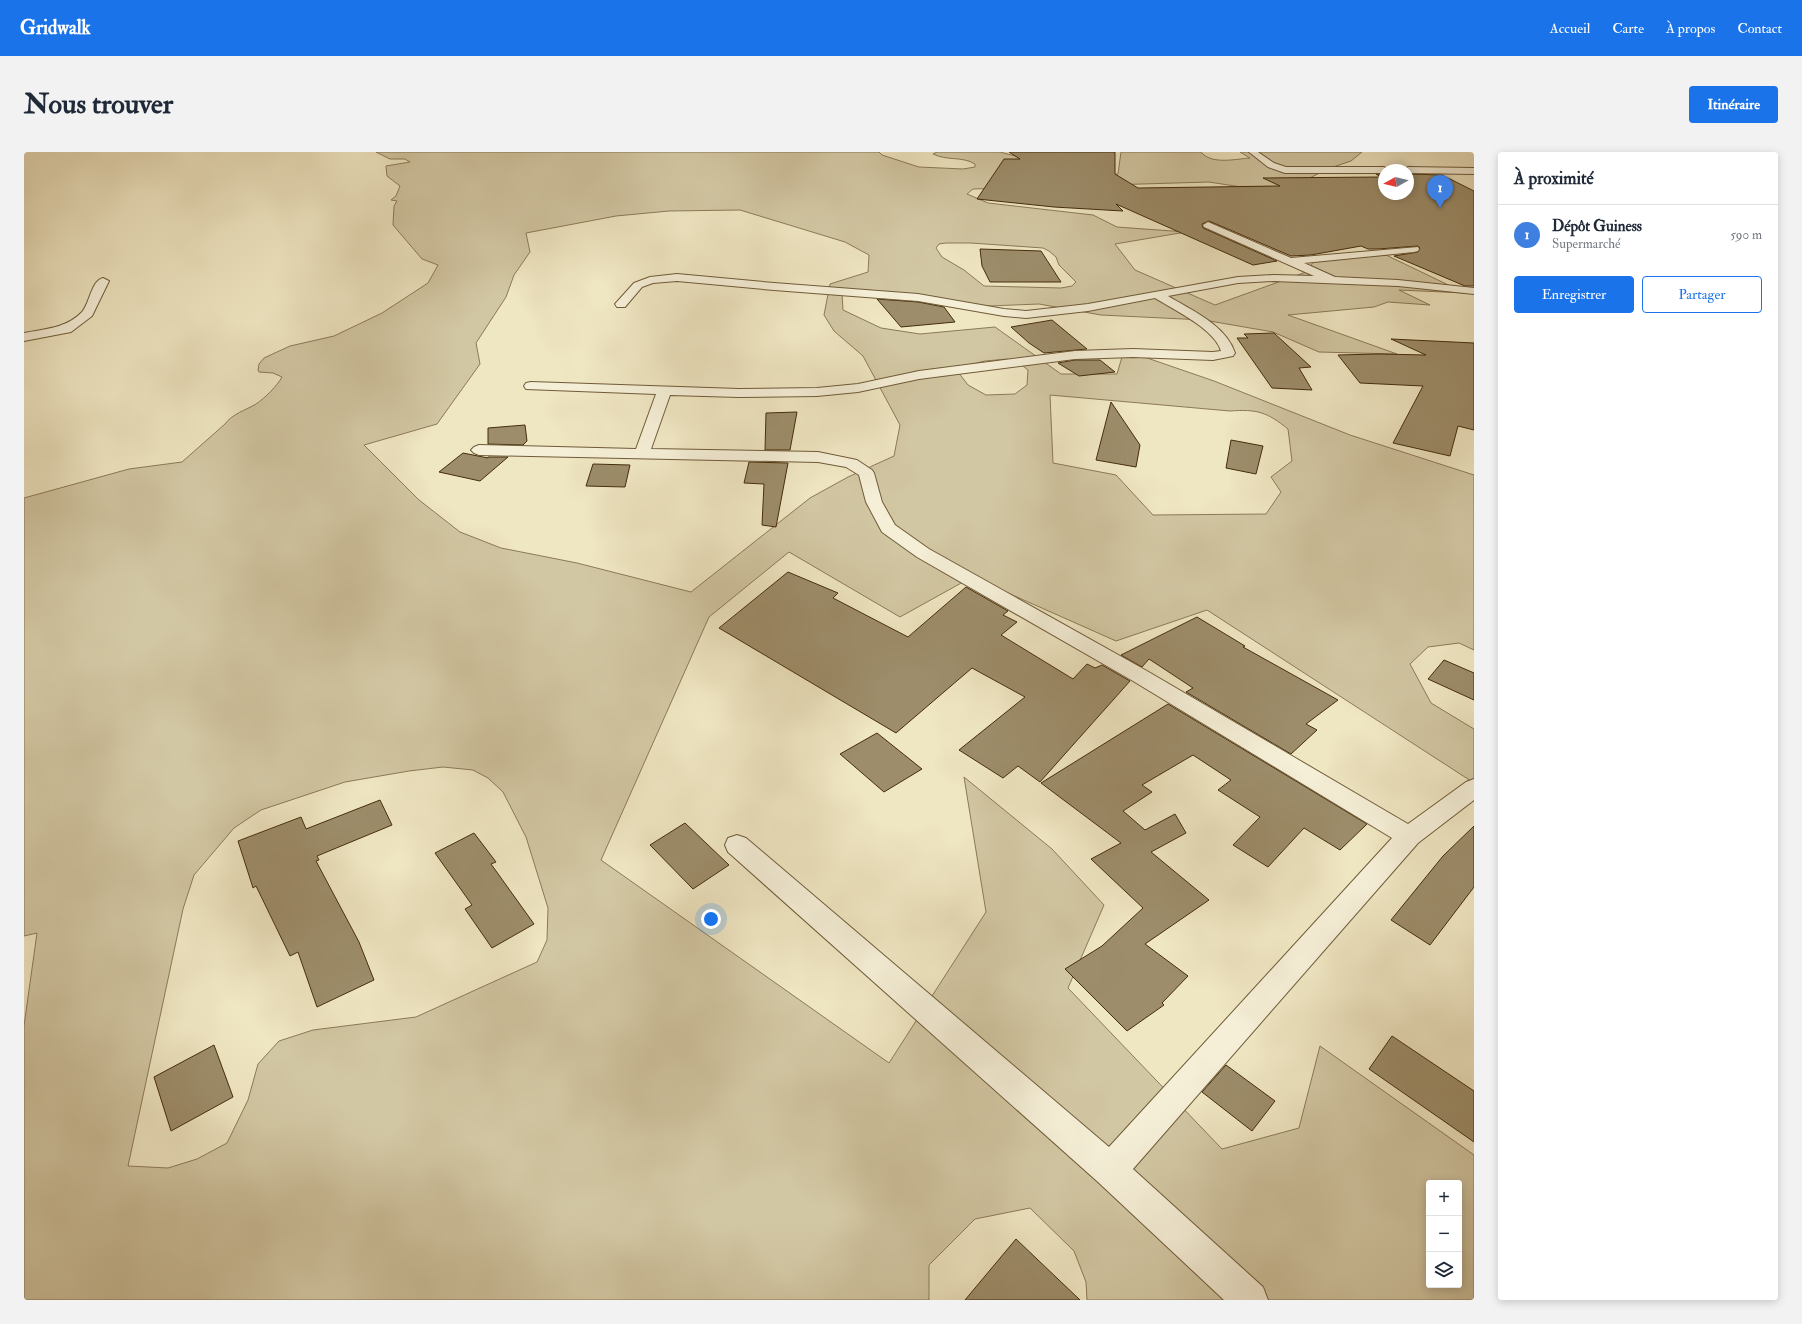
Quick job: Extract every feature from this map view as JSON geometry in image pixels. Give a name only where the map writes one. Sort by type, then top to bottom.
[{"type":"street","points":[[1253,152],[1271,165],[1284,170],[1378,170]]},
{"type":"street","points":[[1414,170],[1474,171]]},
{"type":"street","points":[[1208,225],[1333,280]]},
{"type":"street","points":[[1291,261],[1414,249]]},
{"type":"street","points":[[621,304],[637,286],[649,281],[668,278],[694,278],[747,284],[922,298],[1007,313],[1036,314],[1066,311],[1241,280],[1290,278],[1398,283],[1474,291]]},
{"type":"street","points":[[24,337],[67,329],[88,313],[103,281]]},
{"type":"street","points":[[531,386],[739,393],[818,392],[858,388],[919,375],[1075,355],[1133,353],[1212,356],[1228,353],[1228,347],[1219,336],[1195,318],[1156,294]]},
{"type":"street","points":[[642,454],[664,391]]},
{"type":"street","points":[[479,450],[818,457],[851,463],[866,473],[874,502],[888,528],[923,553],[1140,676],[1409,836]]},
{"type":"street","points":[[1110,1170],[1409,836],[1474,788]]},
{"type":"street","points":[[738,844],[1110,1170],[1250,1300]]},
{"type":"shaded area","points":[[376,152],[879,152],[882,155],[919,167],[963,169],[975,167],[975,164],[965,160],[933,154],[937,152],[1000,152],[1015,156],[1024,156],[1064,177],[1118,174],[1121,152],[1201,152],[1211,159],[1231,160],[1250,158],[1240,152],[1362,152],[1351,161],[1327,169],[1308,179],[1267,191],[1209,182],[973,189],[967,194],[988,203],[1093,215],[1117,227],[1186,232],[1115,244],[1135,270],[1215,305],[1306,272],[1314,261],[1386,255],[1465,293],[1399,290],[1430,305],[1388,302],[1374,307],[1288,315],[1397,354],[1319,352],[1273,332],[1204,320],[1101,315],[1039,304],[989,306],[842,294],[843,310],[881,328],[920,334],[995,327],[1061,374],[1117,374],[1124,350],[1214,381],[1350,435],[1474,475],[1474,650],[1459,643],[1428,647],[1410,664],[1431,703],[1474,729],[1474,783],[1207,610],[1116,641],[972,577],[900,617],[789,552],[709,617],[601,860],[889,1063],[986,912],[964,777],[1052,849],[1104,905],[1068,988],[1222,1149],[1299,1128],[1320,1046],[1474,1155],[1474,1300],[1087,1300],[1086,1282],[1074,1251],[1030,1208],[975,1219],[929,1265],[929,1300],[24,1300],[24,1026],[37,933],[24,936],[24,498],[129,469],[182,462],[231,418],[239,412],[256,404],[277,384],[282,377],[273,373],[259,372],[258,370],[259,364],[264,358],[290,346],[334,336],[382,313],[428,283],[438,265],[422,259],[393,225],[394,206],[397,201],[391,200],[396,196],[400,186],[387,176],[386,166],[410,162],[405,159],[390,159]],"holes":[[[740,210],[845,242],[869,255],[868,272],[830,284],[824,315],[834,331],[863,356],[900,425],[894,456],[848,477],[810,498],[691,592],[577,563],[501,548],[460,532],[419,500],[364,445],[437,424],[480,364],[476,343],[506,297],[514,275],[530,252],[526,233],[616,216],[669,211]],[[971,243],[1043,248],[1056,257],[1059,265],[1076,282],[1072,286],[1061,288],[984,286],[964,270],[942,257],[936,248],[939,244]],[[1007,359],[1023,366],[1028,370],[1027,385],[1015,394],[986,395],[968,385],[955,368],[985,361]],[[1050,395],[1230,411],[1255,411],[1268,415],[1288,429],[1292,461],[1271,477],[1281,492],[1266,514],[1153,515],[1116,475],[1053,463]],[[443,767],[473,770],[488,778],[503,792],[526,837],[548,908],[547,940],[537,962],[416,1017],[313,1030],[279,1041],[258,1064],[248,1100],[227,1143],[197,1159],[168,1168],[128,1166],[183,909],[194,875],[234,828],[261,810],[345,782]]]},
{"type":"building","points":[[1009,152],[1115,152],[1115,174],[1138,188],[1280,186],[1263,178],[1378,177],[1378,200],[1414,200],[1414,174],[1442,175],[1474,191],[1474,286],[1465,286],[1394,256],[1418,252],[1420,248],[1418,246],[1368,249],[1361,246],[1311,255],[1291,256],[1209,221],[1202,224],[1203,228],[1277,261],[1253,265],[1116,204],[1123,211],[1054,207],[977,199],[1004,159],[1020,159]]},
{"type":"building","points":[[980,249],[1041,251],[1061,282],[990,282],[982,266]]},
{"type":"building","points":[[877,299],[918,302],[944,307],[955,322],[901,327]]},
{"type":"building","points":[[1052,320],[1087,349],[1044,353],[1029,343],[1011,327]]},
{"type":"building","points":[[1274,333],[1311,367],[1299,368],[1312,390],[1272,388],[1237,338],[1248,338],[1244,334]]},
{"type":"building","points":[[1391,339],[1474,343],[1474,430],[1458,426],[1450,456],[1393,443],[1423,386],[1360,383],[1338,355],[1426,355]]},
{"type":"building","points":[[1075,360],[1100,360],[1115,372],[1079,376],[1058,363]]},
{"type":"building","points":[[1111,402],[1140,445],[1136,467],[1096,460]]},
{"type":"building","points":[[797,412],[790,450],[765,450],[766,413]]},
{"type":"building","points":[[525,425],[527,441],[523,445],[488,444],[488,428]]},
{"type":"building","points":[[1231,440],[1263,446],[1256,474],[1226,468]]},
{"type":"building","points":[[463,453],[488,458],[508,457],[480,481],[439,472]]},
{"type":"building","points":[[749,462],[788,463],[776,527],[762,525],[764,484],[744,483]]},
{"type":"building","points":[[593,464],[630,465],[625,487],[586,486]]},
{"type":"building","points":[[788,572],[838,593],[833,598],[908,637],[966,587],[1008,611],[1003,615],[1017,622],[1001,635],[1073,679],[1087,664],[1095,668],[1102,665],[1130,681],[1040,782],[1018,766],[1003,778],[959,750],[1025,697],[972,668],[896,733],[719,628]]},
{"type":"building","points":[[1197,617],[1245,646],[1243,647],[1338,700],[1306,724],[1317,730],[1291,754],[1186,692],[1193,688],[1149,659],[1142,667],[1121,655]]},
{"type":"building","points":[[1444,660],[1474,673],[1474,700],[1428,679]]},
{"type":"building","points":[[1168,704],[1367,824],[1340,850],[1304,828],[1268,867],[1233,845],[1260,817],[1218,790],[1231,780],[1193,755],[1142,785],[1152,792],[1123,811],[1145,830],[1175,814],[1186,833],[1151,852],[1209,900],[1145,944],[1188,976],[1162,1003],[1164,1005],[1127,1031],[1065,969],[1102,946],[1143,908],[1091,859],[1121,843],[1041,783]]},
{"type":"building","points":[[877,733],[922,769],[884,792],[840,754]]},
{"type":"building","points":[[380,800],[392,825],[317,856],[319,860],[316,861],[359,942],[374,980],[317,1007],[298,952],[290,956],[256,886],[253,888],[238,841],[301,817],[306,829]]},
{"type":"building","points":[[685,823],[729,865],[693,889],[650,845]]},
{"type":"building","points":[[1474,826],[1474,887],[1430,945],[1391,920],[1443,856]]},
{"type":"building","points":[[474,833],[496,862],[491,864],[534,924],[492,948],[465,909],[472,905],[435,853]]},
{"type":"building","points":[[1392,1036],[1474,1091],[1474,1142],[1369,1069]]},
{"type":"building","points":[[214,1045],[233,1097],[171,1131],[154,1077]]},
{"type":"building","points":[[1226,1065],[1275,1101],[1252,1131],[1202,1092]]},
{"type":"building","points":[[1016,1239],[1080,1300],[965,1300]]},
{"type":"place","name":"Dépôt Guiness","points":[[1440,208]]}]
